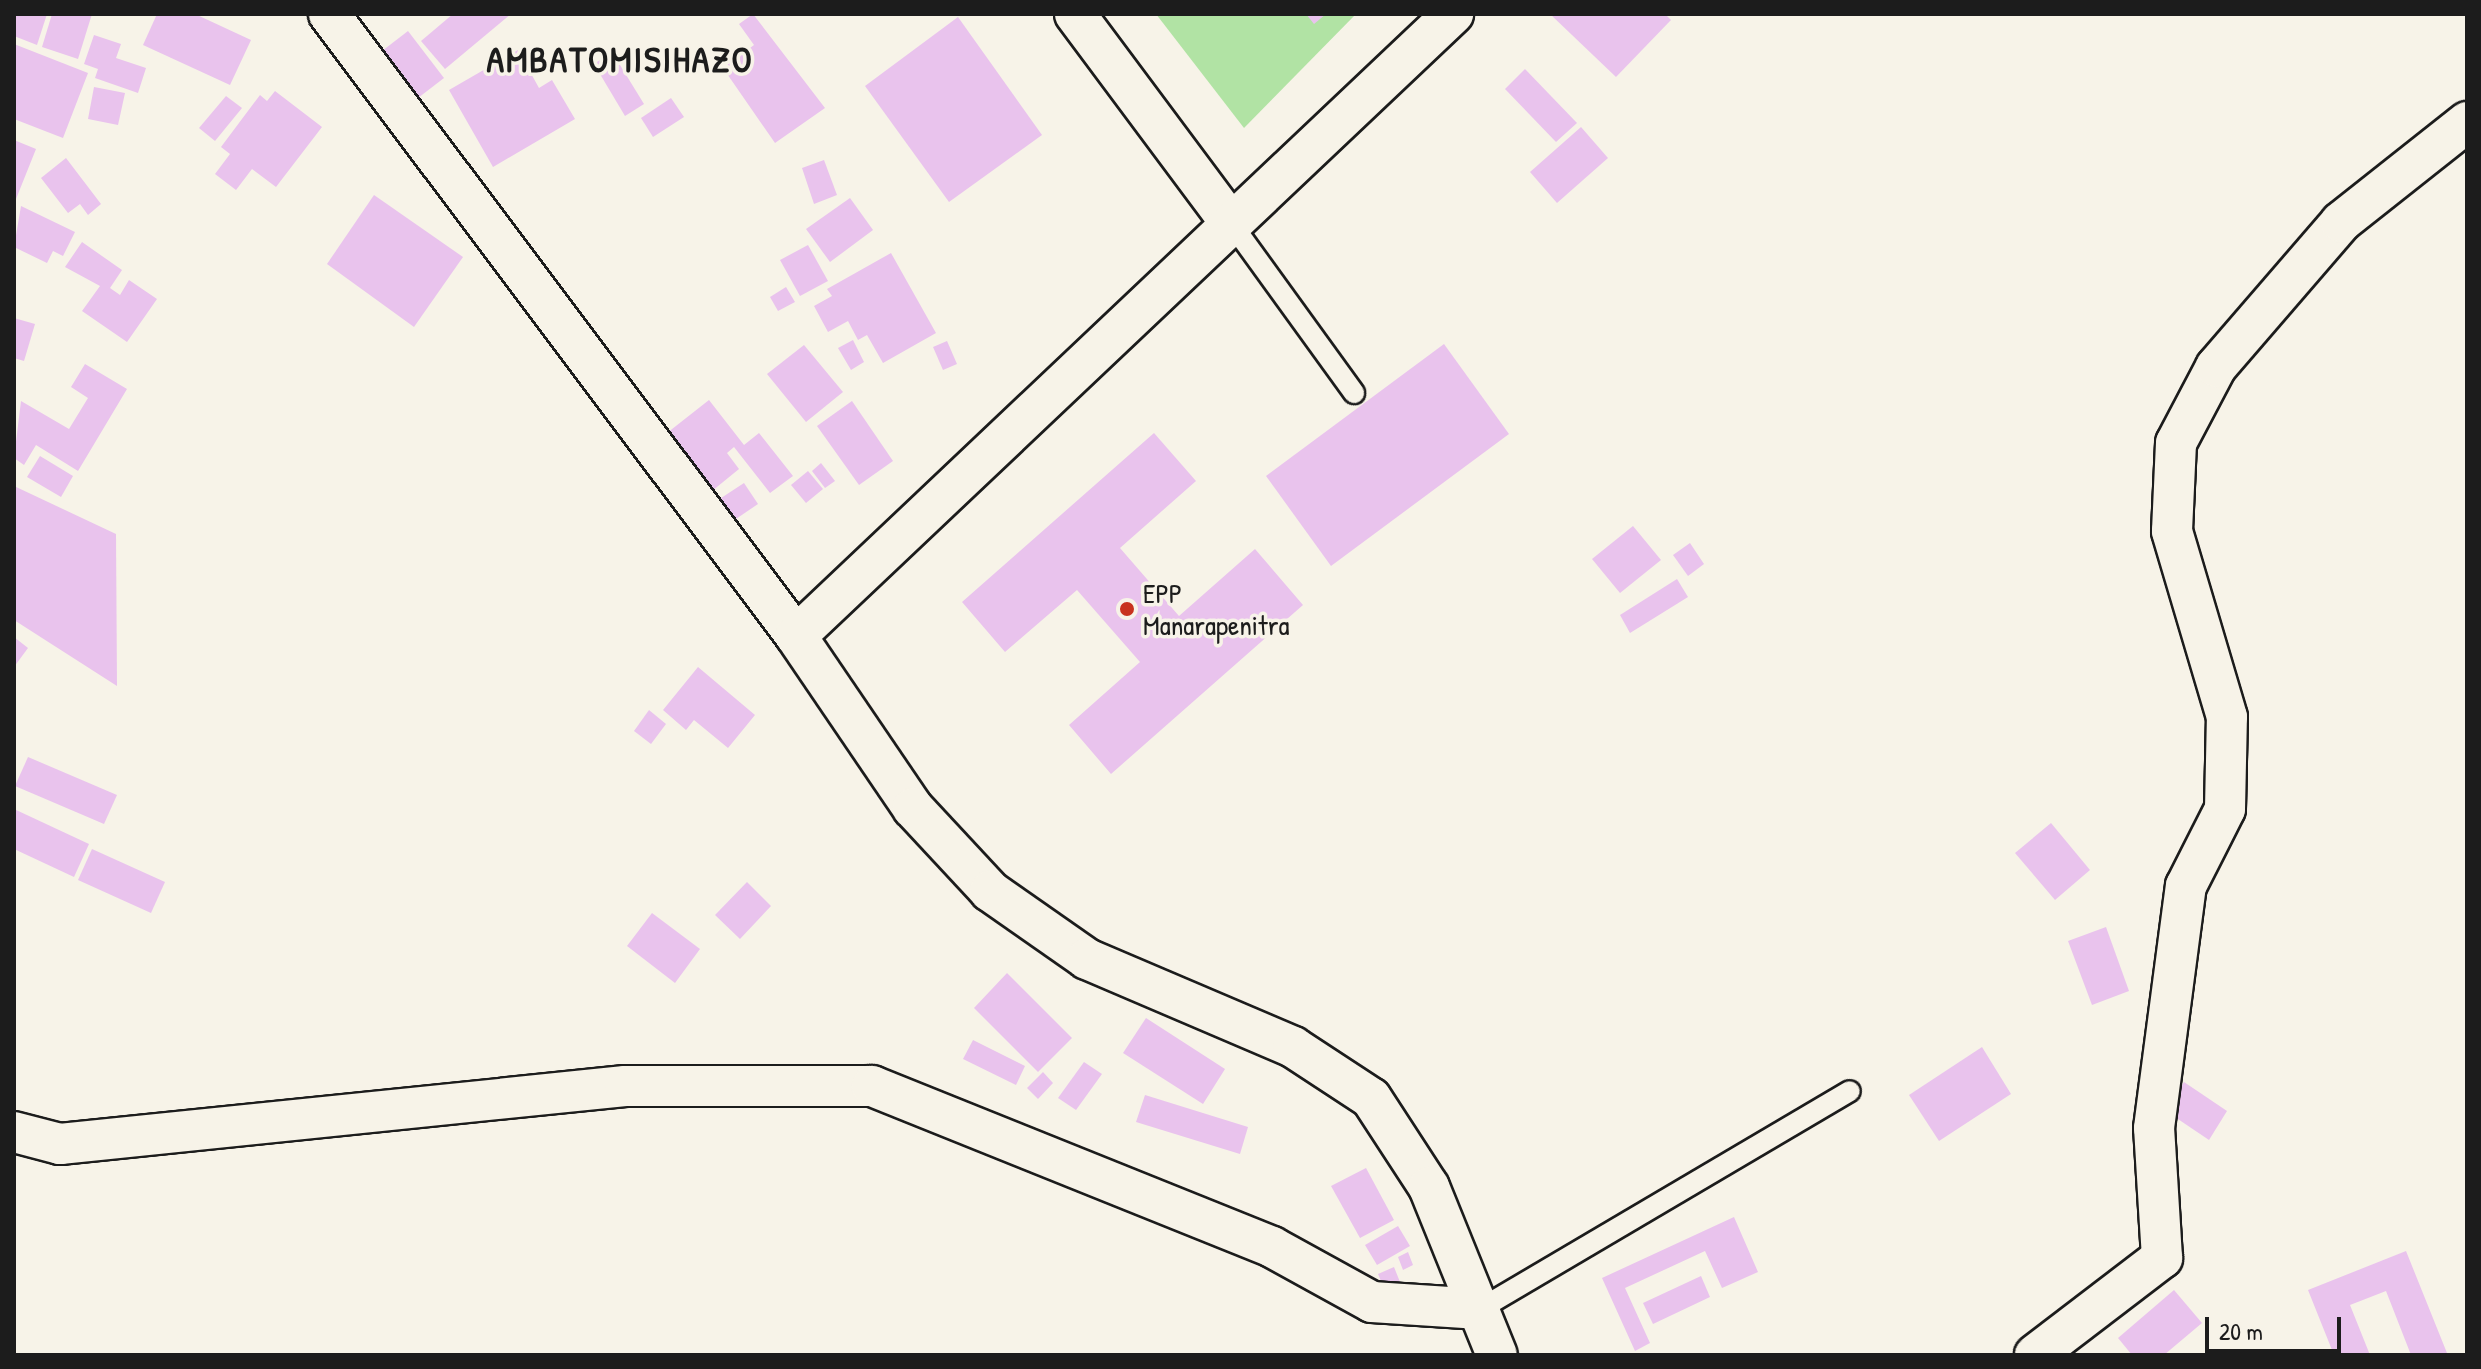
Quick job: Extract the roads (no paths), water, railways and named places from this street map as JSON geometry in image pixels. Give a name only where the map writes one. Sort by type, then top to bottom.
[{"type":"street","points":[[329,14],[796,636],[913,808],[990,891],[1087,959],[1293,1047],[1371,1098],[1429,1187],[1497,1355]]},
{"type":"street","points":[[1075,14],[1231,223]]},
{"type":"street","points":[[796,636],[1453,14]]},
{"type":"street","points":[[2035,1355],[2162,1258],[2154,1128],[2186,886],[2225,809],[2227,717],[2172,531],[2176,443],[2216,367],[2341,222],[2467,122]]},
{"type":"street","points":[[14,1132],[60,1144],[625,1086],[872,1086],[1272,1247],[1372,1302],[1480,1309]]},
{"type":"lane","points":[[1231,223],[1354,393]]},
{"type":"lane","points":[[1480,1309],[1850,1091]]},
{"type":"place","name":"EPP Manarapenitra","points":[[1127,609]]},
{"type":"district","name":"AMBATOMISIHAZO","points":[[620,59]]}]
